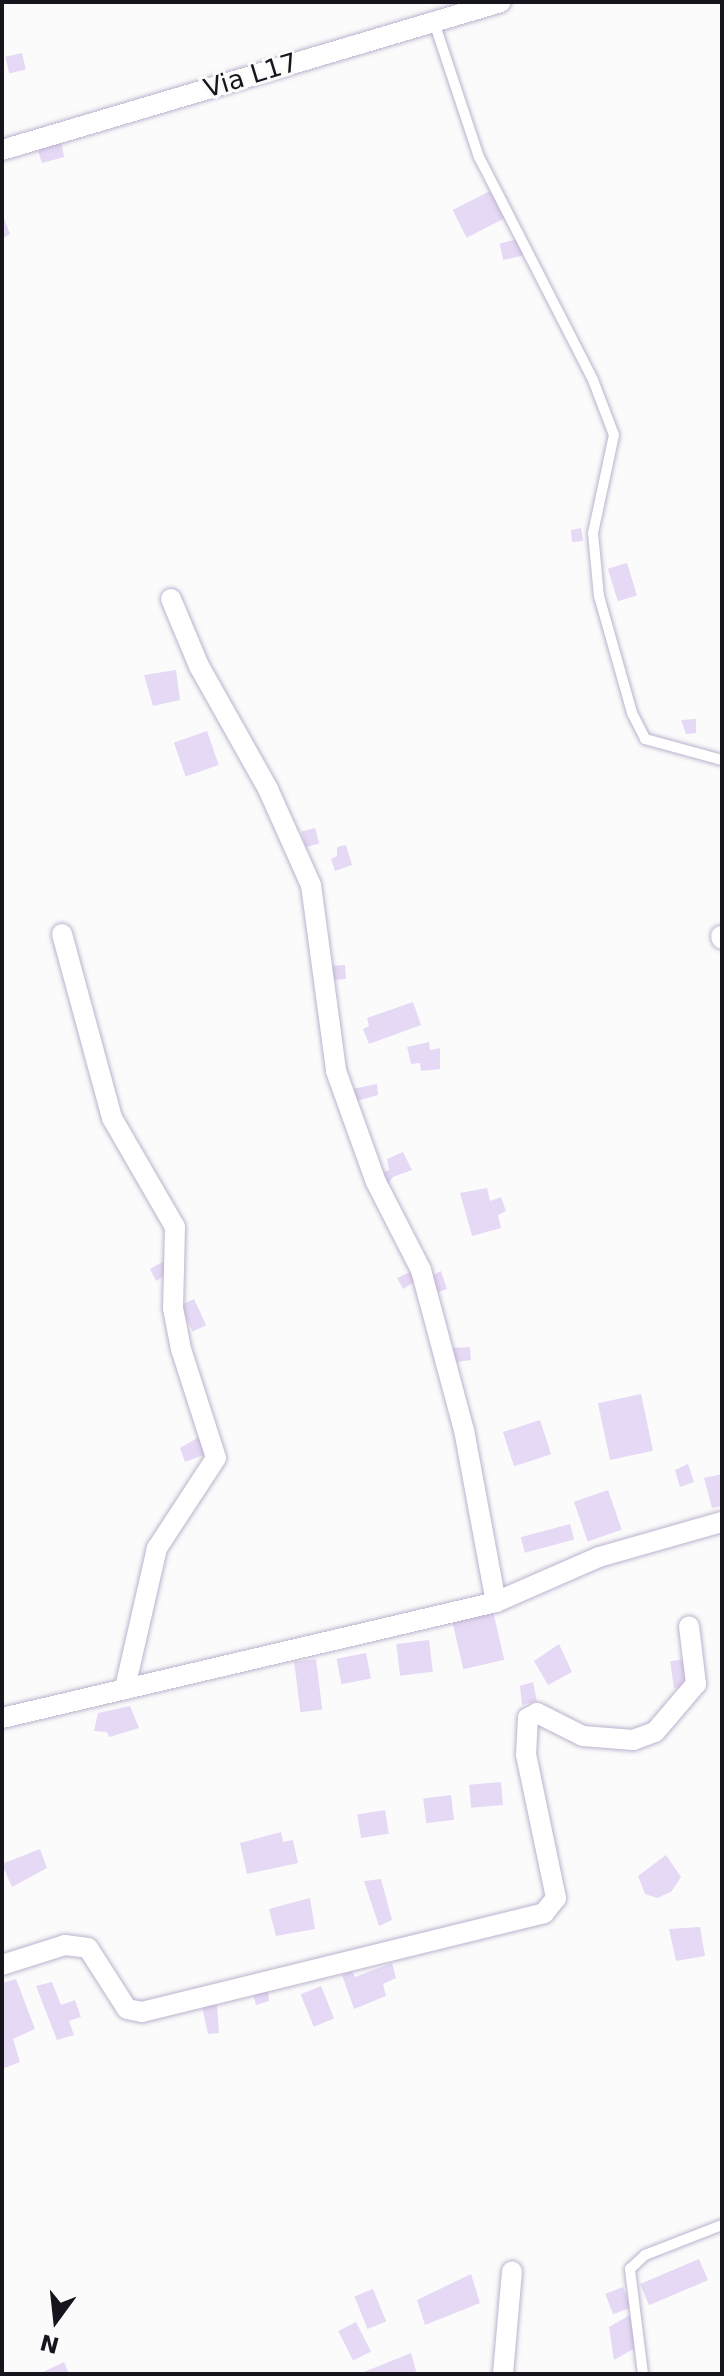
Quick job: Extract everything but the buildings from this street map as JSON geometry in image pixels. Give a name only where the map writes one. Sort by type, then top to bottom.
[{"type":"street","name":"Via L17","points":[[2,150],[501,2]]},
{"type":"street","points":[[171,599],[199,666],[268,789],[311,885],[336,1071],[376,1182],[421,1270],[464,1430],[496,1602]]},
{"type":"street","points":[[62,934],[112,1118],[175,1227],[176,1322],[216,1458],[157,1548],[125,1688]]},
{"type":"street","points":[[2,1718],[496,1602],[599,1557],[722,1522]]},
{"type":"street","points":[[2,1965],[65,1945],[88,1948],[127,2009],[142,2012],[544,1913],[556,1898],[526,1755],[528,1718],[537,1713],[583,1736],[633,1740],[655,1732],[696,1684],[689,1626]]},
{"type":"street","points":[[503,2374],[512,2271]]},
{"type":"lane","points":[[434,22],[479,157],[593,380],[614,435],[593,533],[599,596],[632,713],[645,739],[722,760]]},
{"type":"lane","points":[[643,2374],[630,2269],[645,2255],[722,2225]]}]
